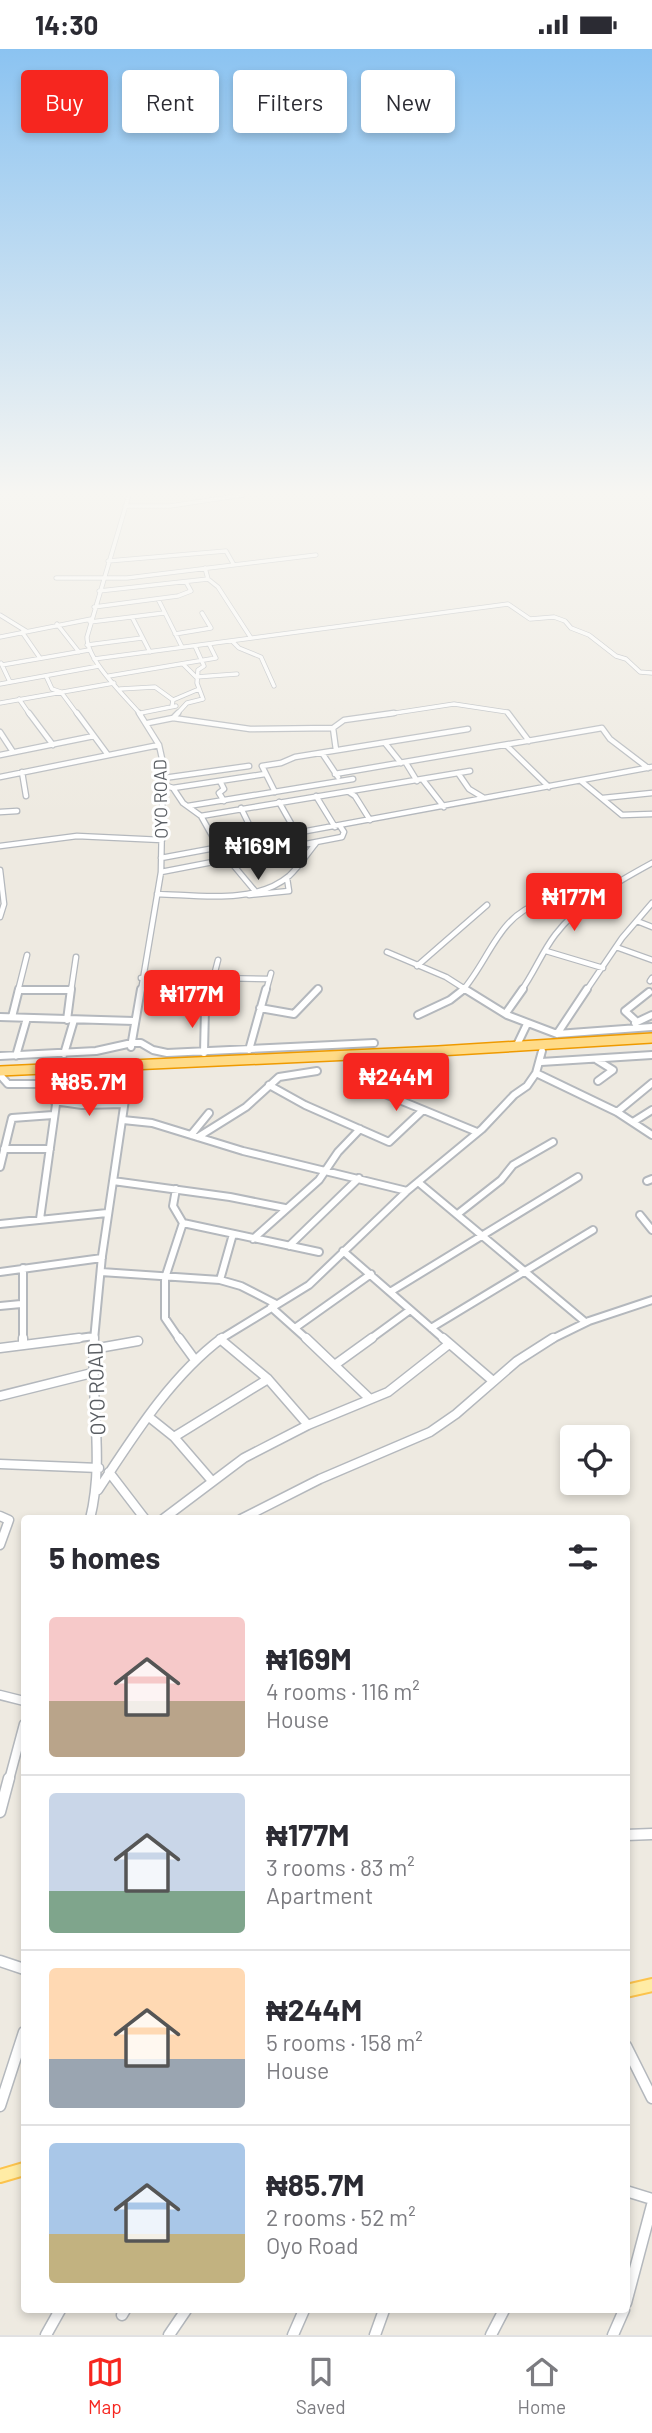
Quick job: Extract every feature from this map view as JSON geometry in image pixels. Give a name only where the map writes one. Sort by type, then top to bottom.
[{"type":"highway","points":[[1,1078],[652,1038]]},
{"type":"highway","points":[[439,1053],[542,1051],[652,1044]]},
{"type":"main road","points":[[630,1990],[652,1985]]},
{"type":"main road","points":[[0,2176],[21,2170]]},
{"type":"street","points":[[88,648],[90,620],[96,602]]},
{"type":"street","points":[[94,607],[143,602]]},
{"type":"street","points":[[159,602],[182,647]]},
{"type":"street","points":[[227,602],[251,639]]},
{"type":"street","points":[[94,659],[508,604],[530,619],[554,617],[565,621],[571,628],[589,635],[640,672],[652,673]]},
{"type":"street","points":[[0,637],[57,624],[163,613]]},
{"type":"street","points":[[175,634],[211,628],[202,613]]},
{"type":"street","points":[[0,615],[24,632],[40,658]]},
{"type":"street","points":[[132,617],[150,652]]},
{"type":"street","points":[[57,624],[79,652]]},
{"type":"street","points":[[10,682],[1,664],[79,652],[142,638]]},
{"type":"street","points":[[232,641],[239,648],[261,657],[274,686]]},
{"type":"street","points":[[109,676],[216,658],[209,644]]},
{"type":"street","points":[[120,689],[142,685],[159,687],[173,703],[203,699],[196,677],[198,670],[204,666],[195,646]]},
{"type":"street","name":"OYO ROAD","points":[[88,648],[94,659],[148,723],[159,745],[164,782],[160,872],[131,1045]]},
{"type":"street","points":[[183,664],[196,677],[237,674]]},
{"type":"street","points":[[0,684],[100,666]]},
{"type":"street","points":[[46,675],[52,689],[61,692],[108,755]]},
{"type":"street","points":[[1,702],[114,683]]},
{"type":"street","points":[[141,713],[173,703],[199,689]]},
{"type":"street","points":[[19,699],[53,745]]},
{"type":"street","points":[[173,717],[187,703]]},
{"type":"street","points":[[148,723],[173,717],[250,729],[333,728],[344,720],[459,704],[507,712],[529,741]]},
{"type":"street","points":[[333,728],[336,750]]},
{"type":"street","points":[[335,774],[602,728],[610,739],[650,768]]},
{"type":"street","points":[[275,792],[262,766],[336,750],[468,729]]},
{"type":"street","points":[[0,732],[13,752]]},
{"type":"street","points":[[0,754],[94,736]]},
{"type":"street","points":[[385,743],[444,807]]},
{"type":"street","points":[[0,777],[159,745]]},
{"type":"street","points":[[506,745],[549,787]]},
{"type":"street","points":[[322,753],[370,820]]},
{"type":"street","points":[[164,782],[249,766]]},
{"type":"street","points":[[161,858],[650,768]]},
{"type":"street","points":[[201,816],[241,807],[470,771]]},
{"type":"street","points":[[22,772],[26,796]]},
{"type":"street","points":[[458,773],[476,798]]},
{"type":"street","points":[[173,788],[265,774]]},
{"type":"street","points":[[188,806],[353,779]]},
{"type":"street","points":[[220,781],[224,789],[219,793],[224,801]]},
{"type":"street","points":[[581,781],[592,794],[624,815],[652,814]]},
{"type":"street","points":[[164,782],[201,816],[219,848],[254,891]]},
{"type":"street","points":[[355,796],[360,789]]},
{"type":"street","points":[[601,798],[652,793]]},
{"type":"street","points":[[160,872],[342,837],[344,832],[316,796]]},
{"type":"street","points":[[279,802],[297,834]]},
{"type":"street","points":[[241,807],[257,841]]},
{"type":"street","points":[[0,813],[17,811]]},
{"type":"street","points":[[0,846],[77,836],[162,840]]},
{"type":"street","points":[[240,895],[287,878],[316,843]]},
{"type":"street","points":[[506,1013],[555,935],[614,884],[652,863]]},
{"type":"street","points":[[0,870],[4,904],[0,917]]},
{"type":"street","points":[[157,894],[284,893],[289,891],[287,878]]},
{"type":"street","points":[[418,1014],[443,1004],[464,989],[502,929],[531,905],[540,903],[571,919]]},
{"type":"street","points":[[557,1034],[616,947],[652,903]]},
{"type":"street","points":[[417,966],[487,905]]},
{"type":"street","points":[[637,921],[652,927]]},
{"type":"street","points":[[616,947],[652,960]]},
{"type":"street","points":[[546,951],[603,968]]},
{"type":"street","points":[[387,952],[461,985],[527,1024],[557,1034],[652,1027]]},
{"type":"street","points":[[12,1017],[27,955]]},
{"type":"street","points":[[64,1054],[76,957]]},
{"type":"street","points":[[204,1053],[205,1008],[218,960]]},
{"type":"street","points":[[141,978],[197,974],[215,977],[270,976],[249,1050]]},
{"type":"street","points":[[260,1008],[294,1014],[318,989]]},
{"type":"street","points":[[20,991],[71,990]]},
{"type":"street","points":[[649,992],[625,1011],[636,1022],[642,1022],[652,1015]]},
{"type":"street","points":[[149,1010],[205,1008]]},
{"type":"street","points":[[0,1017],[134,1021]]},
{"type":"street","points":[[16,1056],[27,1018]]},
{"type":"street","points":[[629,1030],[636,1022]]},
{"type":"street","points":[[516,1047],[527,1024]]},
{"type":"street","points":[[0,1056],[64,1054],[141,1043],[153,1050],[167,1053],[204,1053],[374,1043]]},
{"type":"street","points":[[98,1490],[149,1417],[195,1360],[220,1339],[309,1285],[407,1191],[478,1132],[514,1095],[527,1086],[541,1062],[542,1051]]},
{"type":"street","points":[[541,1062],[652,1055]]},
{"type":"street","points":[[597,1060],[613,1070],[598,1081]]},
{"type":"street","points":[[195,1136],[246,1107],[269,1085],[286,1074],[317,1072]]},
{"type":"street","points":[[536,1073],[617,1112],[651,1133]]},
{"type":"street","points":[[1,1078],[55,1086],[58,1090],[54,1101],[40,1219]]},
{"type":"street","points":[[617,1112],[652,1083]]},
{"type":"street","points":[[269,1085],[305,1105],[392,1141],[423,1109]]},
{"type":"street","points":[[380,1092],[478,1132]]},
{"type":"street","name":"OYO ROAD","points":[[91,1515],[98,1490],[99,1468],[92,1373],[94,1336],[107,1213],[126,1093]]},
{"type":"street","points":[[54,1101],[82,1105],[124,1104]]},
{"type":"street","points":[[633,1122],[652,1110]]},
{"type":"street","points":[[195,1136],[209,1113]]},
{"type":"street","points":[[0,1167],[12,1118],[53,1115]]},
{"type":"street","points":[[123,1120],[152,1123],[407,1191]]},
{"type":"street","points":[[253,1239],[327,1171],[338,1152],[360,1129]]},
{"type":"street","points":[[458,1213],[502,1180],[513,1165],[553,1142]]},
{"type":"street","points":[[4,1149],[50,1149]]},
{"type":"street","points":[[390,1292],[578,1177]]},
{"type":"street","points":[[289,1246],[359,1178]]},
{"type":"street","points":[[113,1181],[285,1208]]},
{"type":"street","points":[[418,1182],[584,1321]]},
{"type":"street","points":[[176,1189],[173,1206],[183,1223],[319,1252]]},
{"type":"street","points":[[0,1224],[107,1213]]},
{"type":"street","points":[[640,1216],[652,1230]]},
{"type":"street","points":[[183,1223],[165,1279],[165,1318],[195,1360]]},
{"type":"street","points":[[431,1328],[593,1230]]},
{"type":"street","points":[[220,1280],[233,1234]]},
{"type":"street","points":[[343,1251],[494,1381]]},
{"type":"street","points":[[0,1272],[102,1258]]},
{"type":"street","points":[[23,1268],[23,1343]]},
{"type":"street","points":[[101,1272],[165,1279],[220,1280],[241,1286],[274,1306],[370,1399]]},
{"type":"street","points":[[295,1328],[371,1274]]},
{"type":"street","points":[[249,1515],[334,1472],[414,1441],[456,1416],[530,1352],[584,1321],[652,1300]]},
{"type":"street","points":[[0,1307],[21,1304]]},
{"type":"street","points":[[336,1364],[410,1310]]},
{"type":"street","points":[[0,1348],[94,1336]]},
{"type":"street","points":[[220,1339],[268,1379],[308,1425]]},
{"type":"street","points":[[93,1349],[138,1341]]},
{"type":"street","points":[[168,1515],[212,1481],[264,1447],[308,1425],[388,1392],[449,1344]]},
{"type":"street","points":[[0,1396],[92,1373]]},
{"type":"street","points":[[174,1437],[268,1379]]},
{"type":"street","points":[[149,1417],[174,1437],[212,1481]]},
{"type":"street","points":[[0,1464],[99,1468]]},
{"type":"street","points":[[109,1472],[142,1515]]},
{"type":"street","points":[[0,1516],[9,1520],[0,1545]]},
{"type":"street","points":[[0,1695],[21,1700]]},
{"type":"street","points":[[0,1812],[21,1736]]},
{"type":"street","points":[[630,1835],[652,1834]]},
{"type":"street","points":[[0,1961],[21,1968]]},
{"type":"street","points":[[0,2106],[21,2048]]},
{"type":"street","points":[[630,2054],[652,2098]]},
{"type":"street","points":[[630,2192],[652,2199]]},
{"type":"street","points":[[630,2288],[652,2205]]},
{"type":"street","points":[[46,2335],[58,2313]]},
{"type":"street","points":[[169,2335],[184,2313]]},
{"type":"street","points":[[293,2335],[303,2313]]},
{"type":"street","points":[[375,2335],[383,2313]]},
{"type":"street","points":[[491,2335],[502,2313]]},
{"type":"street","points":[[613,2335],[623,2313]]}]
